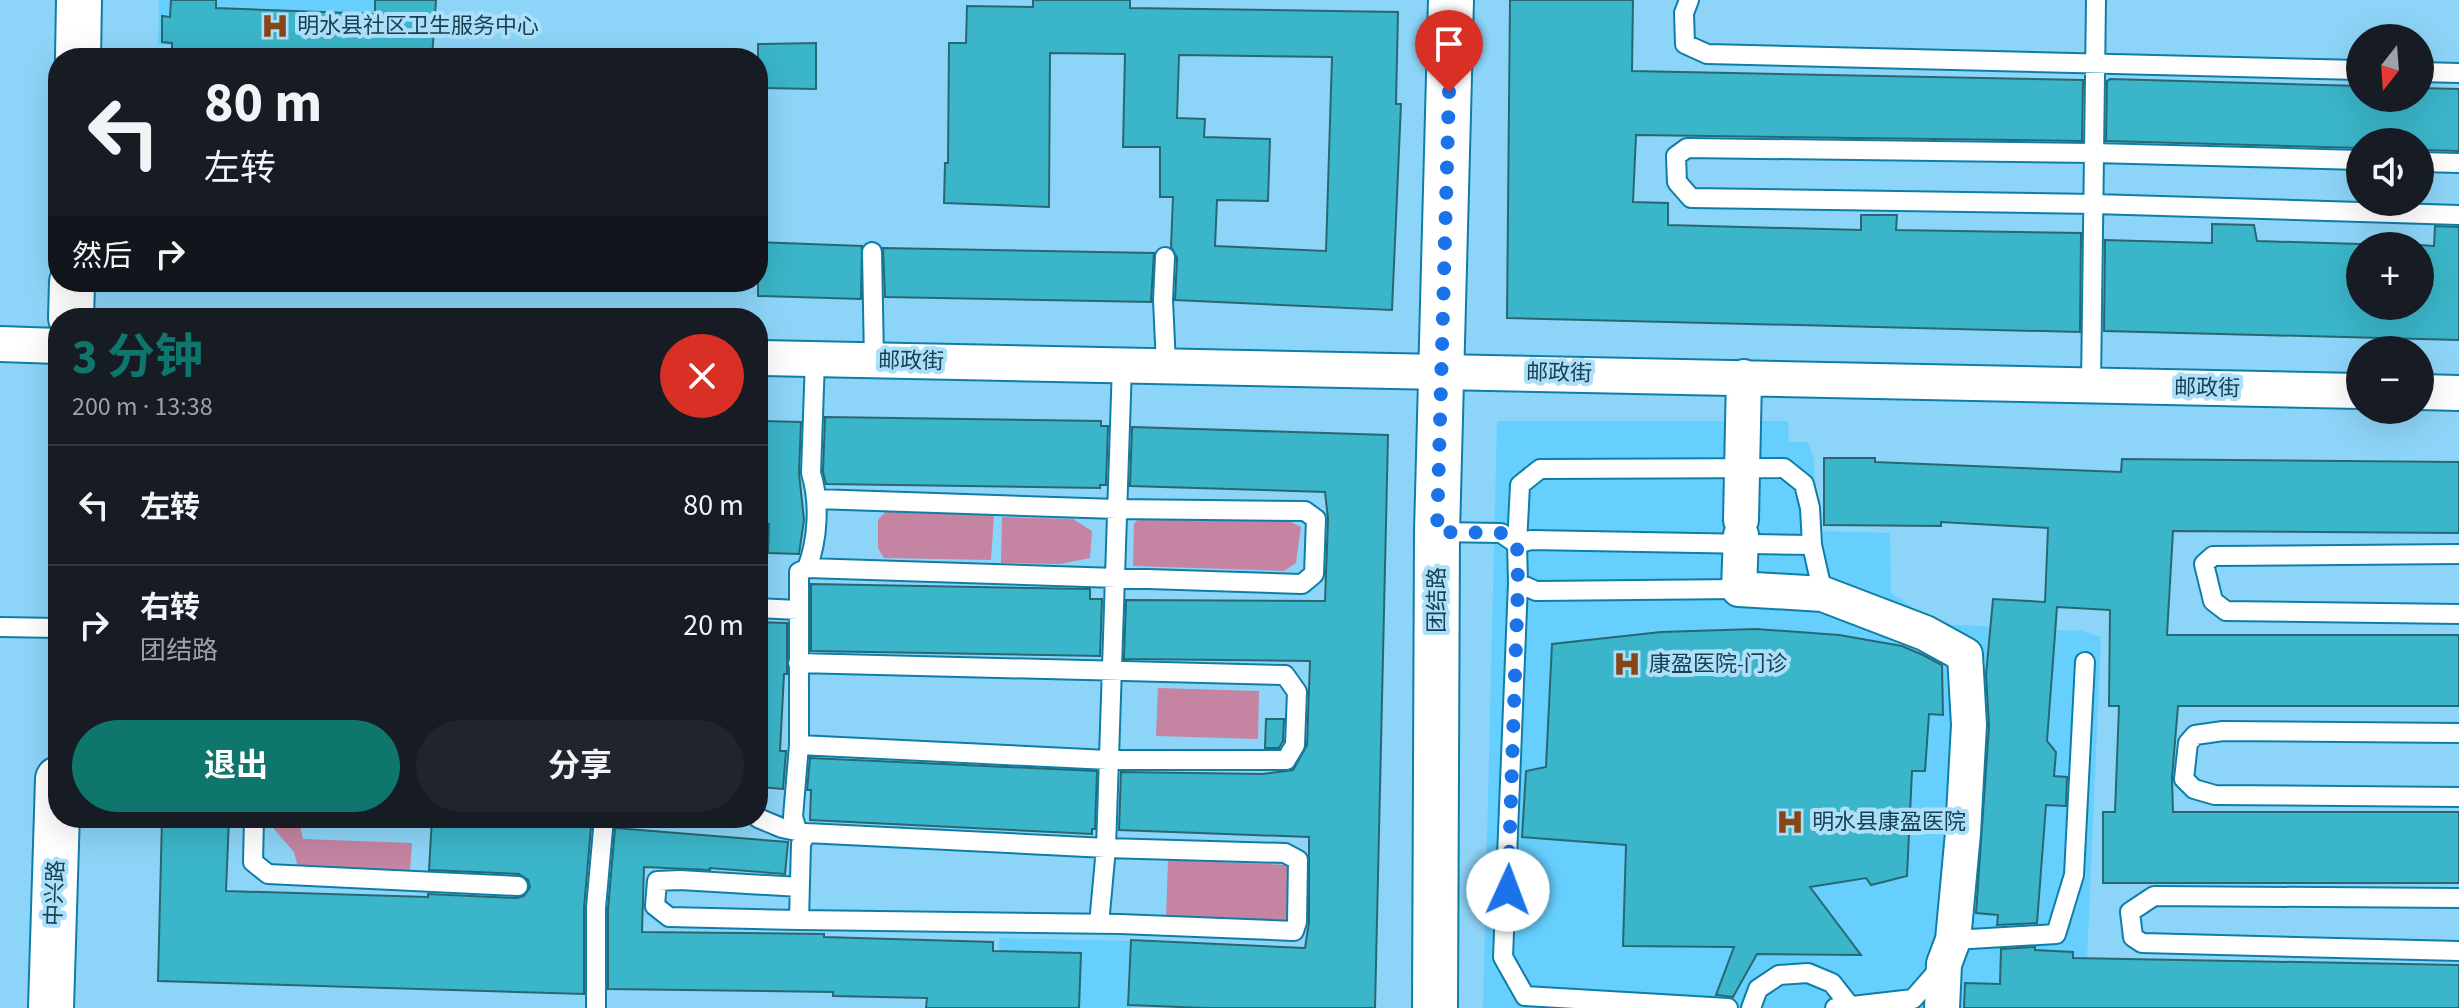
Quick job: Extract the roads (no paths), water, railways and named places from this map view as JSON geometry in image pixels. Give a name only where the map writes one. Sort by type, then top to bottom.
[{"type":"street","points":[[78,48],[79,0]]},
{"type":"street","name":"团结路","points":[[1435,1008],[1437,532],[1451,0]]},
{"type":"street","points":[[0,344],[48,346]]},
{"type":"street","name":"邮政街","points":[[768,358],[2346,391]]},
{"type":"street","points":[[1744,377],[1739,589],[1823,594],[1925,633],[1965,655],[1969,725],[1942,1008]]},
{"type":"street","points":[[2434,392],[2459,393]]},
{"type":"street","name":"中兴路","points":[[51,1008],[57,828]]},
{"type":"lane","points":[[1689,0],[1684,13],[1685,44],[1707,54],[2346,70]]},
{"type":"lane","points":[[2091,385],[2096,0]]},
{"type":"lane","points":[[2434,72],[2459,73]]},
{"type":"lane","points":[[2346,160],[1687,148],[1676,156],[1677,182],[1691,198],[2094,204],[2459,215]]},
{"type":"lane","points":[[2434,162],[2459,163]]},
{"type":"lane","points":[[872,252],[874,360]]},
{"type":"lane","points":[[1165,257],[1166,365]]},
{"type":"lane","points":[[807,568],[814,551],[816,499],[811,473],[815,359]]},
{"type":"lane","points":[[1099,924],[1106,848],[1122,365]]},
{"type":"lane","points":[[1728,1008],[1525,996],[1503,957],[1520,485],[1540,469],[1784,468],[1804,484],[1810,508],[1812,545],[1823,594]]},
{"type":"lane","points":[[799,920],[801,831],[793,817],[799,745],[799,572],[807,568],[1302,584],[1314,574],[1316,519],[1305,511],[1117,509],[816,499]]},
{"type":"lane","points":[[1437,532],[1501,533],[1517,544]]},
{"type":"lane","points":[[1517,544],[1531,540],[1741,533],[1812,545]]},
{"type":"lane","points":[[2459,554],[2213,556],[2204,564],[2213,601],[2226,611],[2459,614]]},
{"type":"lane","points":[[1518,583],[1536,591],[1739,589]]},
{"type":"lane","points":[[768,608],[798,610]]},
{"type":"lane","points":[[0,627],[48,628]]},
{"type":"lane","points":[[1751,1008],[1758,989],[1779,975],[1808,973],[1832,983],[1843,1007],[1913,999],[1948,952],[2056,934],[2074,875],[2085,662]]},
{"type":"lane","points":[[798,663],[1285,675],[1297,692],[1295,745],[1286,760],[1108,760],[799,745]]},
{"type":"lane","points":[[2459,733],[2223,731],[2195,735],[2188,743],[2184,779],[2194,789],[2215,795],[2459,797]]},
{"type":"lane","points":[[768,822],[801,831],[1106,848],[1285,853],[1298,860],[1297,922],[1294,931],[1099,924],[669,917],[655,906],[657,881],[800,887]]},
{"type":"lane","points":[[254,828],[253,862],[268,874],[518,886]]},
{"type":"lane","points":[[596,1008],[596,908],[603,828]]},
{"type":"lane","points":[[2459,898],[2154,896],[2130,912],[2133,937],[2142,943],[2459,951]]},
{"type":"place","name":"明水县社区卫生服务中心","points":[[275,26]]},
{"type":"place","name":"康盈医院-门诊","points":[[1627,664]]},
{"type":"place","name":"明水县康盈医院","points":[[1790,822]]}]
